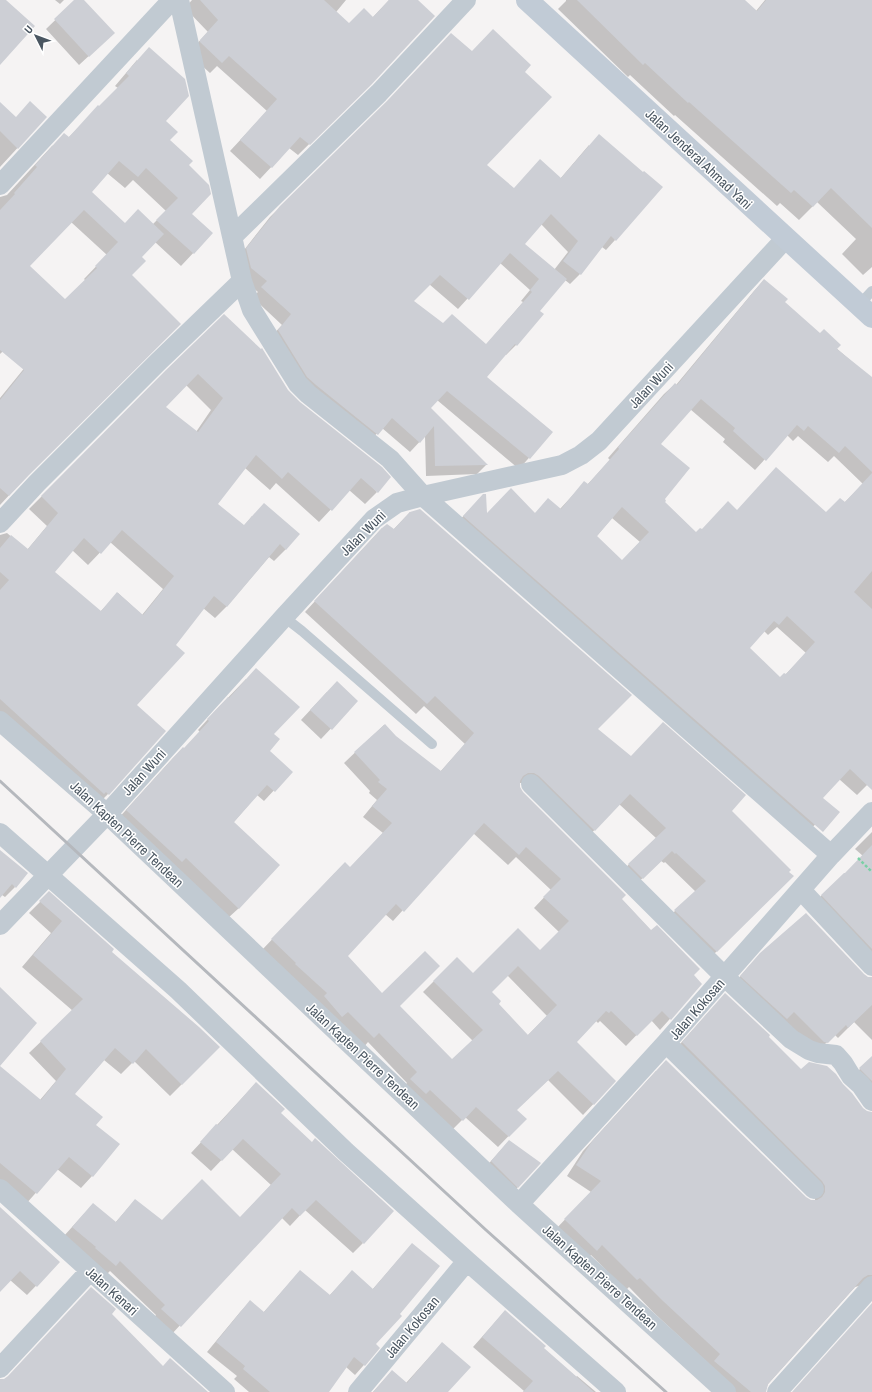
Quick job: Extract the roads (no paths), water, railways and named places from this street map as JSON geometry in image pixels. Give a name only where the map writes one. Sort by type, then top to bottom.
[{"type":"main road","name":"Jalan Jenderal Ahmad Yani","points":[[526,0],[785,239],[868,304]]},
{"type":"street","points":[[0,185],[172,0]]},
{"type":"street","points":[[179,0],[242,281],[252,310],[298,384],[308,394],[390,459],[423,496],[831,855]]},
{"type":"street","points":[[232,237],[379,93],[466,0]]},
{"type":"street","name":"Jalan Wuni","points":[[0,925],[107,814],[374,519],[397,503],[562,465],[582,455],[599,441],[785,239]]},
{"type":"street","points":[[0,522],[158,362],[242,281]]},
{"type":"street","name":"Jalan Kapten Pierre Tendean","points":[[0,721],[107,814],[519,1204],[726,1392]]},
{"type":"street","points":[[531,784],[725,977],[791,1038],[818,1054],[836,1055],[872,1101]]},
{"type":"street","name":"Jalan Kokosan","points":[[519,1204],[666,1043],[831,855],[872,812]]},
{"type":"street","points":[[0,833],[178,990],[346,1152],[616,1392]]},
{"type":"street","points":[[801,890],[872,966]]},
{"type":"street","points":[[666,1043],[814,1189]]},
{"type":"street","name":"Jalan Kenari","points":[[0,1189],[225,1392]]},
{"type":"street","name":"Jalan Kokosan","points":[[358,1392],[467,1261]]},
{"type":"street","points":[[0,1368],[90,1271]]},
{"type":"street","points":[[776,1392],[872,1286]]},
{"type":"lane","points":[[284,617],[432,744]]},
{"type":"railway","points":[[0,781],[486,1230],[666,1392]]}]
